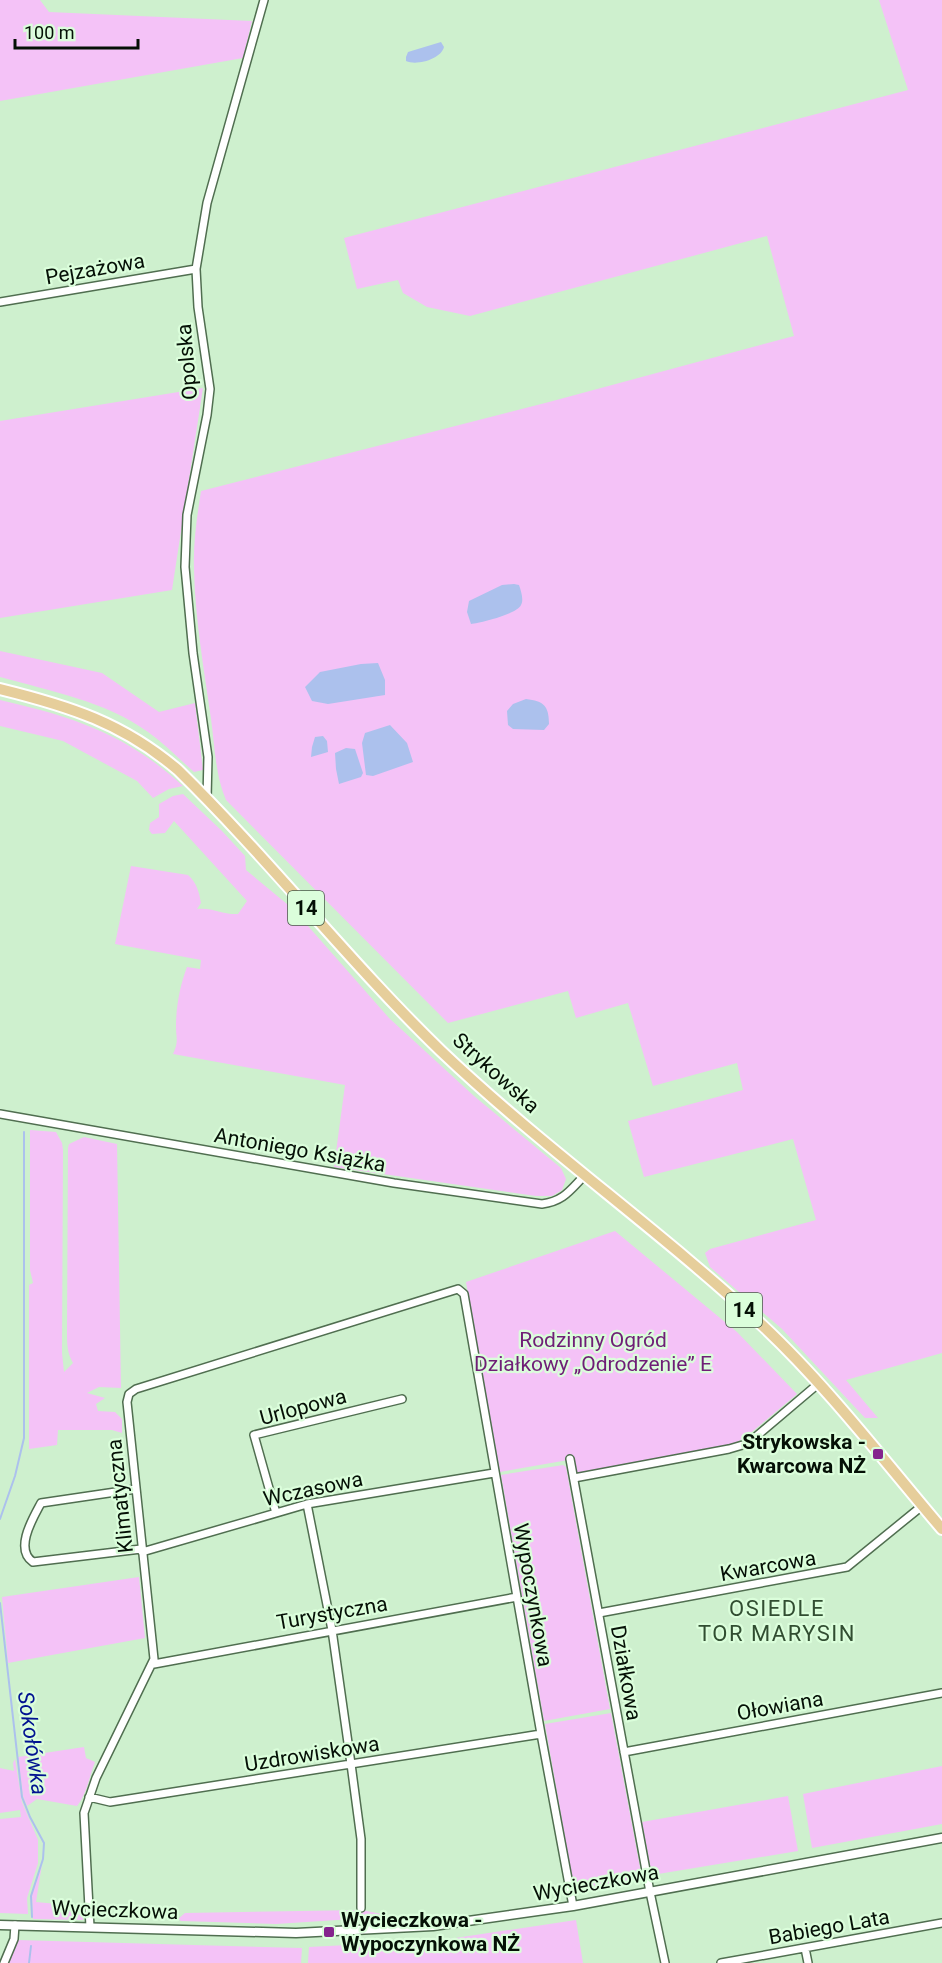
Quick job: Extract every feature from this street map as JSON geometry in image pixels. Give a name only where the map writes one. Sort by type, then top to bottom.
[{"type":"main road","name":"Strykowska","points":[[0,689],[62,705],[93,716],[122,730],[161,755],[207,799],[428,1038],[492,1097],[744,1309],[784,1347],[942,1529]]},
{"type":"street","name":"Opolska","points":[[207,799],[208,757],[193,653],[185,567],[187,515],[210,389],[198,307],[196,269],[207,203],[264,0]]},
{"type":"street","name":"Pejzażowa","points":[[0,302],[196,269]]},
{"type":"street","name":"Antoniego Książka","points":[[0,1114],[382,1181],[542,1204],[555,1202],[565,1196],[585,1175]]},
{"type":"street","name":"Wypoczynkowa","points":[[460,1290],[464,1294],[573,1906]]},
{"type":"street","name":"Klimatyczna","points":[[154,1664],[127,1402],[132,1391],[392,1309],[460,1290]]},
{"type":"street","points":[[574,1478],[746,1444],[818,1384]]},
{"type":"street","name":"Urlopowa","points":[[276,1513],[254,1435],[402,1399]]},
{"type":"street","name":"Działkowa","points":[[570,1460],[650,1892],[666,1963]]},
{"type":"street","name":"Wczasowa","points":[[136,1489],[41,1503],[24,1544],[27,1555],[33,1562],[142,1550],[307,1504],[495,1473]]},
{"type":"street","points":[[307,1504],[332,1630],[351,1764],[361,1839],[361,1908]]},
{"type":"street","name":"Kwarcowa","points":[[599,1613],[847,1567],[922,1506]]},
{"type":"street","name":"Turystyczna","points":[[154,1664],[517,1597]]},
{"type":"street","points":[[90,1927],[84,1821],[89,1797],[99,1772],[154,1664]]},
{"type":"street","name":"Ołowiana","points":[[624,1752],[942,1693]]},
{"type":"street","name":"Uzdrowiskowa","points":[[89,1797],[110,1802],[541,1734]]},
{"type":"street","name":"Wycieczkowa","points":[[0,1925],[279,1933],[362,1931],[457,1923],[573,1906],[942,1838]]},
{"type":"street","name":"Babiego Lata","points":[[721,1963],[942,1923]]},
{"type":"street","points":[[4,1963],[14,1939],[15,1925]]},
{"type":"street","points":[[805,1948],[808,1963]]},
{"type":"green space","points":[[0,0],[40,0],[49,12],[252,21],[243,58],[0,101]]},
{"type":"green space","points":[[879,0],[942,0],[942,1353],[846,1380],[878,1418],[865,1418],[782,1329],[710,1267],[705,1253],[710,1249],[816,1220],[793,1139],[644,1177],[628,1121],[743,1090],[737,1063],[653,1086],[628,1003],[576,1018],[568,991],[448,1023],[226,800],[217,770],[200,644],[194,559],[201,491],[549,402],[794,336],[767,236],[470,316],[427,307],[403,293],[398,280],[357,289],[344,238],[908,90]]},
{"type":"green space","points":[[203,388],[172,590],[0,618],[0,421]]},
{"type":"green space","points":[[0,651],[102,673],[159,712],[195,703],[203,770],[194,772],[154,737],[114,712],[77,698],[0,677]]},
{"type":"green space","points":[[0,700],[52,713],[120,740],[162,768],[183,786],[169,789],[153,798],[137,781],[63,741],[0,726]]},
{"type":"green space","points":[[183,794],[245,856],[246,870],[293,909],[389,1018],[474,1096],[561,1168],[566,1179],[562,1190],[552,1196],[536,1196],[334,1167],[345,1085],[173,1054],[177,1043],[177,1011],[182,981],[187,967],[200,969],[201,960],[115,944],[131,866],[188,875],[196,884],[199,895],[201,903],[197,909],[238,914],[247,901],[174,821],[165,833],[152,834],[149,830],[150,823],[159,817],[159,804],[173,796]]},
{"type":"green space","points":[[30,1130],[56,1132],[63,1150],[62,1353],[64,1372],[73,1363],[68,1352],[67,1340],[68,1148],[69,1144],[84,1137],[117,1144],[121,1388],[99,1387],[87,1393],[105,1398],[96,1404],[98,1411],[115,1412],[122,1419],[122,1433],[112,1430],[58,1430],[57,1445],[29,1449],[29,1285],[33,1283],[30,1270]]},
{"type":"green space","name":"Rodzinny Ogród Działkowy „Odrodzenie” E","points":[[615,1231],[737,1332],[797,1394],[746,1437],[731,1445],[577,1473],[574,1459],[500,1472],[466,1282]]},
{"type":"green space","points":[[563,1465],[566,1467],[610,1709],[544,1721],[501,1475]]},
{"type":"green space","points":[[139,1577],[145,1638],[8,1663],[2,1597]]},
{"type":"green space","points":[[611,1713],[642,1878],[574,1889],[545,1724]]},
{"type":"green space","points":[[84,1747],[86,1758],[95,1762],[86,1791],[77,1806],[37,1799],[27,1806],[23,1796],[18,1757]]},
{"type":"green space","points":[[15,1759],[22,1802],[38,1840],[38,1863],[27,1898],[28,1914],[0,1913],[0,1819],[21,1817],[20,1810],[0,1813],[0,1768],[14,1771]]},
{"type":"green space","points":[[942,1766],[942,1824],[812,1848],[803,1794]]},
{"type":"green space","points":[[788,1796],[798,1851],[652,1875],[642,1822]]},
{"type":"green space","points":[[42,1864],[36,1902],[57,1904],[60,1910],[83,1913],[83,1920],[33,1919],[32,1894]]},
{"type":"green space","points":[[361,1910],[382,1914],[383,1917],[276,1924],[181,1921],[178,1919],[185,1913]]},
{"type":"green space","points":[[576,1920],[583,1963],[308,1963],[309,1947],[442,1940]]},
{"type":"green space","points":[[17,1940],[302,1948],[301,1963],[9,1963]]},
{"type":"water","points":[[441,42],[444,47],[434,58],[416,63],[406,61],[408,52]]},
{"type":"water","points":[[502,585],[519,585],[522,595],[522,603],[518,608],[498,618],[471,624],[467,612],[469,601]]},
{"type":"water","points":[[378,663],[385,680],[385,695],[328,704],[312,701],[305,687],[320,672]]},
{"type":"water","points":[[526,699],[541,703],[546,709],[549,724],[544,730],[513,729],[508,725],[507,711],[513,704]]},
{"type":"water","points":[[390,725],[407,743],[413,762],[373,776],[366,775],[362,743],[365,733]]},
{"type":"water","points":[[323,736],[327,741],[328,752],[311,757],[315,737]]},
{"type":"water","points":[[346,748],[355,749],[363,773],[361,777],[339,784],[335,753]]},
{"type":"waterway","name":"Sokołówka","points":[[0,1519],[15,1476],[24,1438],[24,1132]]},
{"type":"waterway","name":"Sokołówka","points":[[0,1603],[22,1797],[44,1843],[43,1859],[31,1896],[32,1917]]},
{"type":"waterway","name":"Sokołówka","points":[[29,1963],[31,1946]]},
{"type":"place","name":"Strykowska - Kwarcowa NŻ","points":[[878,1454]]},
{"type":"place","name":"Wycieczkowa - Wypoczynkowa NŻ","points":[[329,1932]]},
{"type":"district","name":"OSIEDLE TOR MARYSIN","points":[[777,1620]]}]
